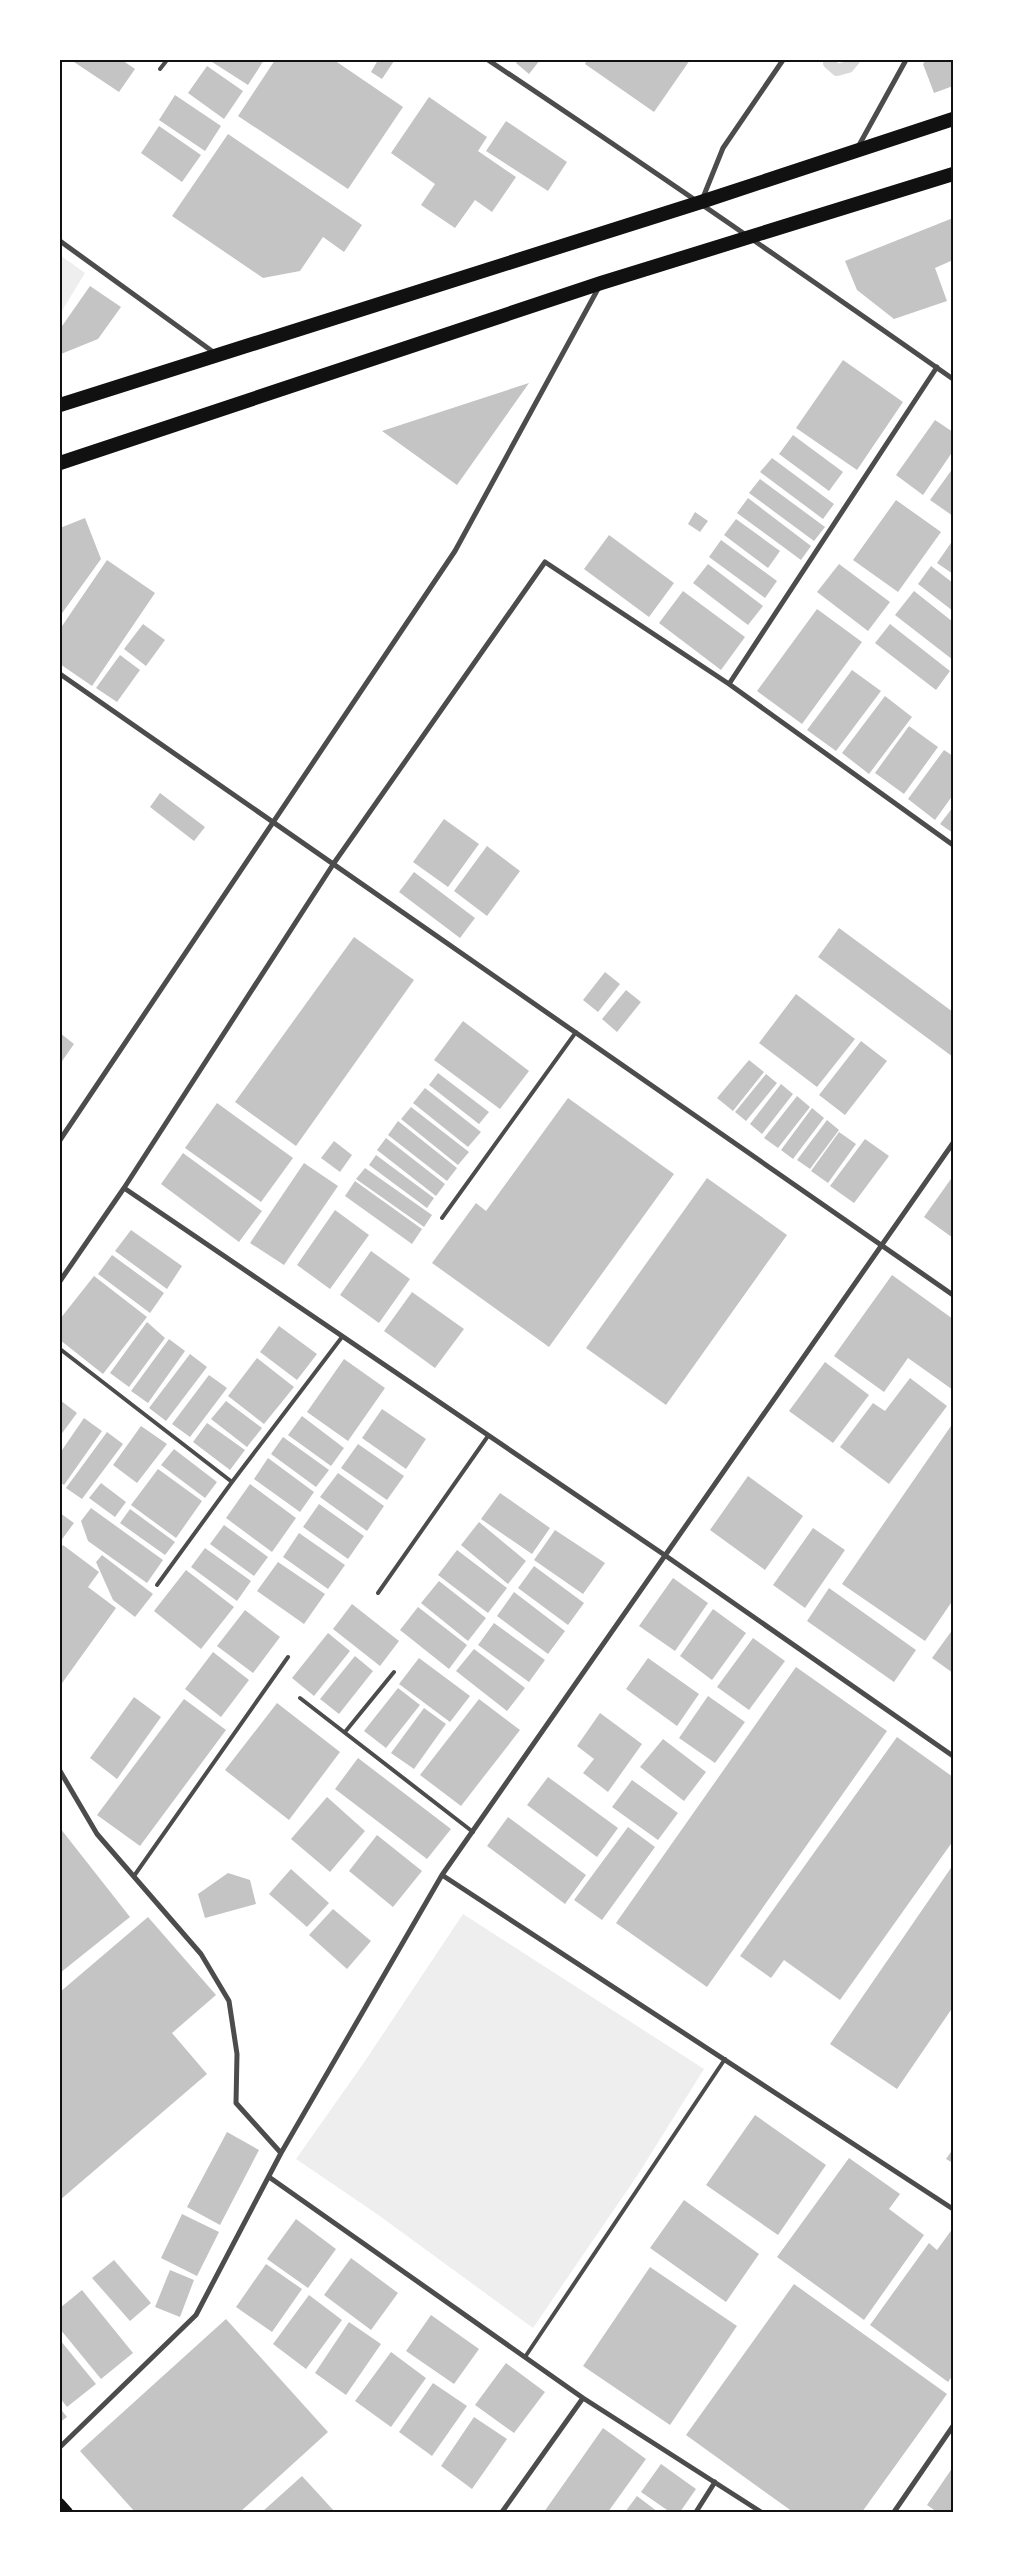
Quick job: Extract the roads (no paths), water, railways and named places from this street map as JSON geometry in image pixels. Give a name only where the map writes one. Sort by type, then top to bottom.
[{"type":"highway","points":[[60,405],[701,202],[856,149],[953,119]]},
{"type":"highway","points":[[60,462],[601,283],[953,174]]},
{"type":"main road","points":[[60,2503],[68,2512]]},
{"type":"street","points":[[488,60],[701,202],[953,378]]},
{"type":"street","points":[[701,202],[722,148],[783,60]]},
{"type":"street","points":[[856,149],[906,60]]},
{"type":"street","points":[[60,241],[217,354]]},
{"type":"street","points":[[60,1140],[455,551],[601,283]]},
{"type":"street","points":[[729,684],[937,367]]},
{"type":"street","points":[[60,1281],[124,1188],[334,864],[545,562],[729,684],[953,845]]},
{"type":"street","points":[[60,674],[953,1295]]},
{"type":"street","points":[[60,2447],[196,2315],[280,2153],[442,1875],[953,1143]]},
{"type":"street","points":[[124,1188],[666,1556],[953,1756]]},
{"type":"street","points":[[60,1771],[97,1834],[201,1954],[229,2001],[237,2054],[236,2103],[280,2153]]},
{"type":"street","points":[[442,1875],[953,2209]]},
{"type":"street","points":[[269,2177],[583,2398],[761,2512]]},
{"type":"street","points":[[502,2512],[583,2398]]},
{"type":"street","points":[[894,2512],[953,2426]]},
{"type":"street","points":[[696,2512],[715,2482]]},
{"type":"lane","points":[[160,69],[167,60]]},
{"type":"lane","points":[[442,1218],[576,1032]]},
{"type":"lane","points":[[158,1585],[232,1482],[342,1337]]},
{"type":"lane","points":[[60,1349],[232,1482]]},
{"type":"lane","points":[[378,1593],[488,1436]]},
{"type":"lane","points":[[134,1876],[288,1657]]},
{"type":"lane","points":[[345,1732],[394,1672]]},
{"type":"lane","points":[[300,1698],[472,1832]]},
{"type":"lane","points":[[525,2357],[725,2059]]},
{"type":"waterway","points":[[830,60],[829,63],[837,70],[848,67],[854,60]]}]
